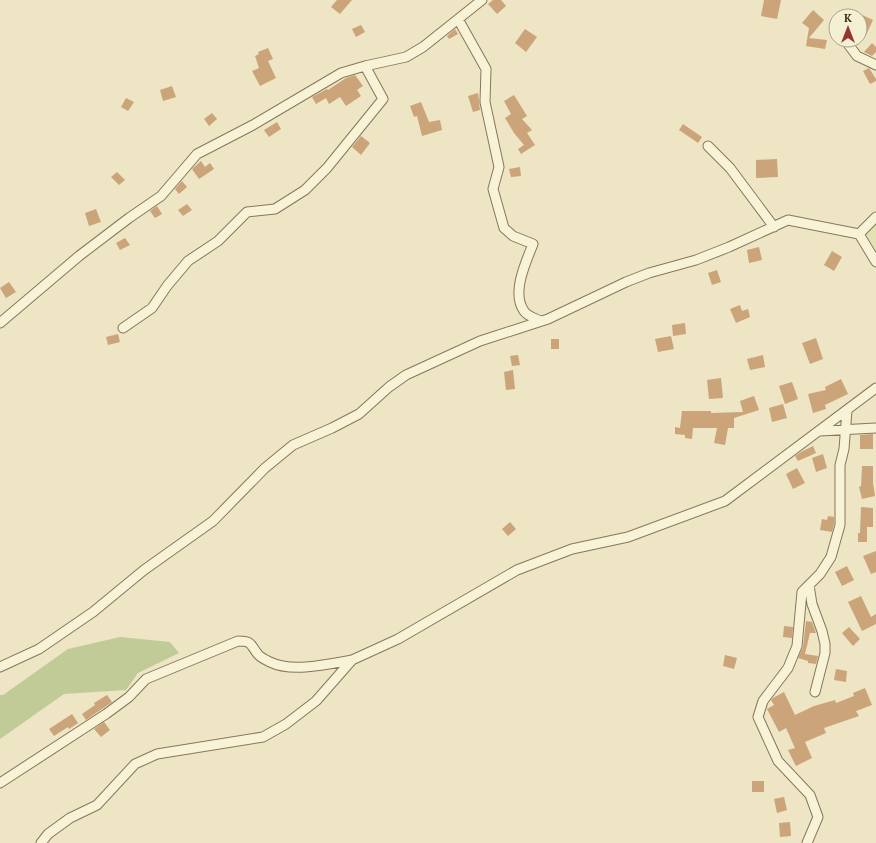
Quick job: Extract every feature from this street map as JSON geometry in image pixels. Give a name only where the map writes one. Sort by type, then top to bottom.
[{"type":"street","points":[[0,323],[80,256],[129,218],[161,196],[197,154],[253,125],[341,73],[365,66],[406,58],[423,47],[482,0]]},
{"type":"street","points":[[458,19],[486,69],[486,102],[499,167],[493,189],[504,228],[513,236],[533,244],[520,282],[520,304],[525,313],[540,321]]},
{"type":"street","points":[[851,48],[857,56],[876,65]]},
{"type":"street","points":[[123,328],[152,308],[167,286],[188,261],[218,241],[247,212],[275,209],[305,190],[327,168],[383,99],[365,66]]},
{"type":"street","points":[[708,146],[730,168],[774,227]]},
{"type":"street","points":[[859,234],[876,217]]},
{"type":"street","points":[[0,667],[39,649],[93,612],[144,570],[213,520],[265,468],[293,445],[359,414],[406,375],[480,341],[540,321],[649,273],[696,260],[729,247],[788,220],[859,234],[876,262]]},
{"type":"street","points":[[0,783],[106,714],[128,697],[146,680],[238,641],[247,641],[252,645],[257,654],[270,662],[283,666],[303,667],[352,660],[398,639],[517,570],[572,549],[628,537],[725,501],[876,388]]},
{"type":"street","points":[[807,843],[818,818],[814,805],[810,796],[778,761],[758,717],[764,701],[788,668],[797,646],[802,592],[820,574],[831,556],[840,525],[840,464],[844,449],[847,410]]},
{"type":"street","points":[[820,431],[876,428]]},
{"type":"street","points":[[809,585],[812,604],[825,644],[825,653],[815,692]]},
{"type":"street","points":[[41,843],[48,834],[70,818],[97,805],[135,764],[157,754],[262,737],[286,724],[316,701],[352,660]]},
{"type":"shaded area","points":[[876,217],[876,260],[859,235]]},
{"type":"green space","points":[[120,637],[170,642],[179,653],[138,673],[126,690],[64,694],[0,739],[0,695],[3,695],[68,649]]},
{"type":"building","points":[[337,0],[352,0],[340,14],[331,7]]},
{"type":"building","points":[[493,0],[501,0],[506,6],[497,14],[488,4]]},
{"type":"building","points":[[764,0],[781,0],[777,19],[761,16]]},
{"type":"building","points":[[813,10],[824,20],[809,38],[827,40],[825,49],[806,46],[809,28],[802,23]]},
{"type":"building","points":[[868,18],[873,20],[868,31]]},
{"type":"building","points":[[361,25],[365,32],[356,37],[352,29]]},
{"type":"building","points":[[455,29],[458,34],[449,39],[447,36]]},
{"type":"building","points":[[525,29],[537,37],[526,52],[515,43]]},
{"type":"building","points":[[872,43],[876,47],[876,52],[872,56],[864,52]]},
{"type":"building","points":[[268,48],[273,59],[268,61],[276,78],[260,86],[252,71],[259,68],[255,56],[259,54],[258,52]]},
{"type":"building","points":[[869,68],[876,79],[876,81],[870,84],[863,71]]},
{"type":"building","points":[[355,75],[363,86],[357,90],[361,96],[346,106],[340,97],[329,104],[326,98],[316,104],[312,97],[327,89],[328,90],[346,78]]},
{"type":"building","points":[[172,86],[176,97],[163,101],[160,90]]},
{"type":"building","points":[[478,93],[480,110],[473,112],[468,96]]},
{"type":"building","points":[[514,95],[527,116],[522,119],[532,130],[527,133],[535,145],[521,154],[518,149],[524,145],[514,133],[505,118],[511,114],[504,101]]},
{"type":"building","points":[[126,98],[134,102],[128,111],[121,107]]},
{"type":"building","points":[[421,102],[429,122],[440,120],[442,130],[422,136],[417,116],[414,117],[410,106]]},
{"type":"building","points":[[212,113],[217,119],[209,126],[204,119]]},
{"type":"building","points":[[277,122],[281,129],[269,137],[264,130]]},
{"type":"building","points":[[683,124],[702,137],[698,143],[679,130]]},
{"type":"building","points":[[361,136],[370,143],[361,155],[352,147]]},
{"type":"building","points":[[777,159],[778,177],[756,178],[756,160]]},
{"type":"building","points":[[201,161],[205,167],[210,163],[214,169],[199,179],[192,169]]},
{"type":"building","points":[[520,167],[521,176],[511,177],[509,169]]},
{"type":"building","points":[[117,172],[125,180],[119,185],[111,177]]},
{"type":"building","points":[[182,181],[187,187],[179,194],[175,189]]},
{"type":"building","points":[[187,204],[192,210],[183,216],[178,210]]},
{"type":"building","points":[[157,206],[162,214],[155,218],[150,211]]},
{"type":"building","points":[[96,209],[101,222],[89,226],[85,213]]},
{"type":"building","points":[[125,238],[130,245],[120,250],[116,243]]},
{"type":"building","points":[[759,247],[762,260],[749,263],[747,250]]},
{"type":"building","points":[[832,251],[842,257],[834,271],[824,265]]},
{"type":"building","points":[[717,270],[721,282],[712,285],[708,273]]},
{"type":"building","points":[[9,282],[16,292],[6,298],[0,288]]},
{"type":"building","points":[[740,305],[742,311],[748,309],[750,317],[736,323],[730,309]]},
{"type":"building","points":[[685,323],[686,334],[673,336],[672,325]]},
{"type":"building","points":[[118,334],[120,342],[108,345],[106,337]]},
{"type":"building","points":[[671,336],[674,349],[658,352],[655,339]]},
{"type":"building","points":[[816,338],[823,359],[810,364],[802,343]]},
{"type":"building","points":[[551,339],[559,339],[559,349],[551,349]]},
{"type":"building","points":[[518,355],[520,365],[512,366],[510,356]]},
{"type":"building","points":[[763,355],[765,367],[750,370],[747,359]]},
{"type":"building","points":[[513,370],[515,389],[506,390],[504,372]]},
{"type":"building","points":[[721,378],[723,398],[709,399],[707,380]]},
{"type":"building","points":[[841,379],[848,394],[825,405],[826,409],[813,413],[808,394],[826,390],[825,387]]},
{"type":"building","points":[[792,382],[798,399],[785,404],[779,386]]},
{"type":"building","points":[[754,396],[759,410],[734,418],[734,428],[728,428],[725,445],[714,443],[717,428],[693,428],[692,439],[685,438],[685,435],[675,434],[675,427],[680,428],[682,411],[711,411],[711,413],[743,412],[740,401]]},
{"type":"building","points":[[783,404],[787,418],[772,422],[769,408]]},
{"type":"building","points":[[873,434],[873,449],[860,449],[860,435]]},
{"type":"building","points":[[813,446],[816,453],[798,461],[795,456]]},
{"type":"building","points":[[823,454],[827,468],[816,472],[812,458]]},
{"type":"building","points":[[862,466],[873,466],[875,496],[862,499],[859,487],[861,486]]},
{"type":"building","points":[[797,468],[805,483],[793,489],[786,474]]},
{"type":"building","points":[[861,507],[873,508],[873,527],[867,527],[867,542],[858,542],[858,533],[860,533]]},
{"type":"building","points":[[828,516],[834,517],[832,532],[820,530],[822,519],[827,520]]},
{"type":"building","points":[[510,522],[516,529],[508,536],[502,529]]},
{"type":"building","points":[[876,551],[876,572],[871,574],[863,556]]},
{"type":"building","points":[[847,566],[854,580],[842,586],[835,572]]},
{"type":"building","points":[[861,596],[871,617],[876,614],[876,624],[862,631],[848,602]]},
{"type":"building","points":[[806,621],[812,622],[816,633],[810,633],[805,654],[818,656],[816,664],[808,663],[808,661],[798,658],[803,647]]},
{"type":"building","points":[[784,626],[793,627],[792,638],[783,637]]},
{"type":"building","points":[[849,627],[860,639],[853,646],[842,633]]},
{"type":"building","points":[[725,655],[737,658],[734,669],[723,666]]},
{"type":"building","points":[[836,669],[847,671],[846,682],[834,680]]},
{"type":"building","points":[[865,688],[872,705],[856,711],[859,716],[824,728],[826,733],[805,742],[812,758],[796,766],[788,750],[795,748],[786,728],[779,732],[767,709],[774,705],[771,700],[784,692],[795,715],[814,706],[835,700],[836,703],[854,696],[853,693]]},
{"type":"building","points":[[107,695],[112,702],[86,720],[82,714],[95,705],[94,703]]},
{"type":"building","points":[[72,714],[78,723],[69,729],[68,727],[54,736],[49,729]]},
{"type":"building","points":[[104,722],[110,730],[101,737],[94,729]]},
{"type":"building","points":[[752,781],[764,781],[764,792],[752,792]]},
{"type":"building","points":[[784,797],[787,810],[777,813],[774,799]]},
{"type":"building","points":[[790,822],[791,836],[780,837],[779,823]]}]
